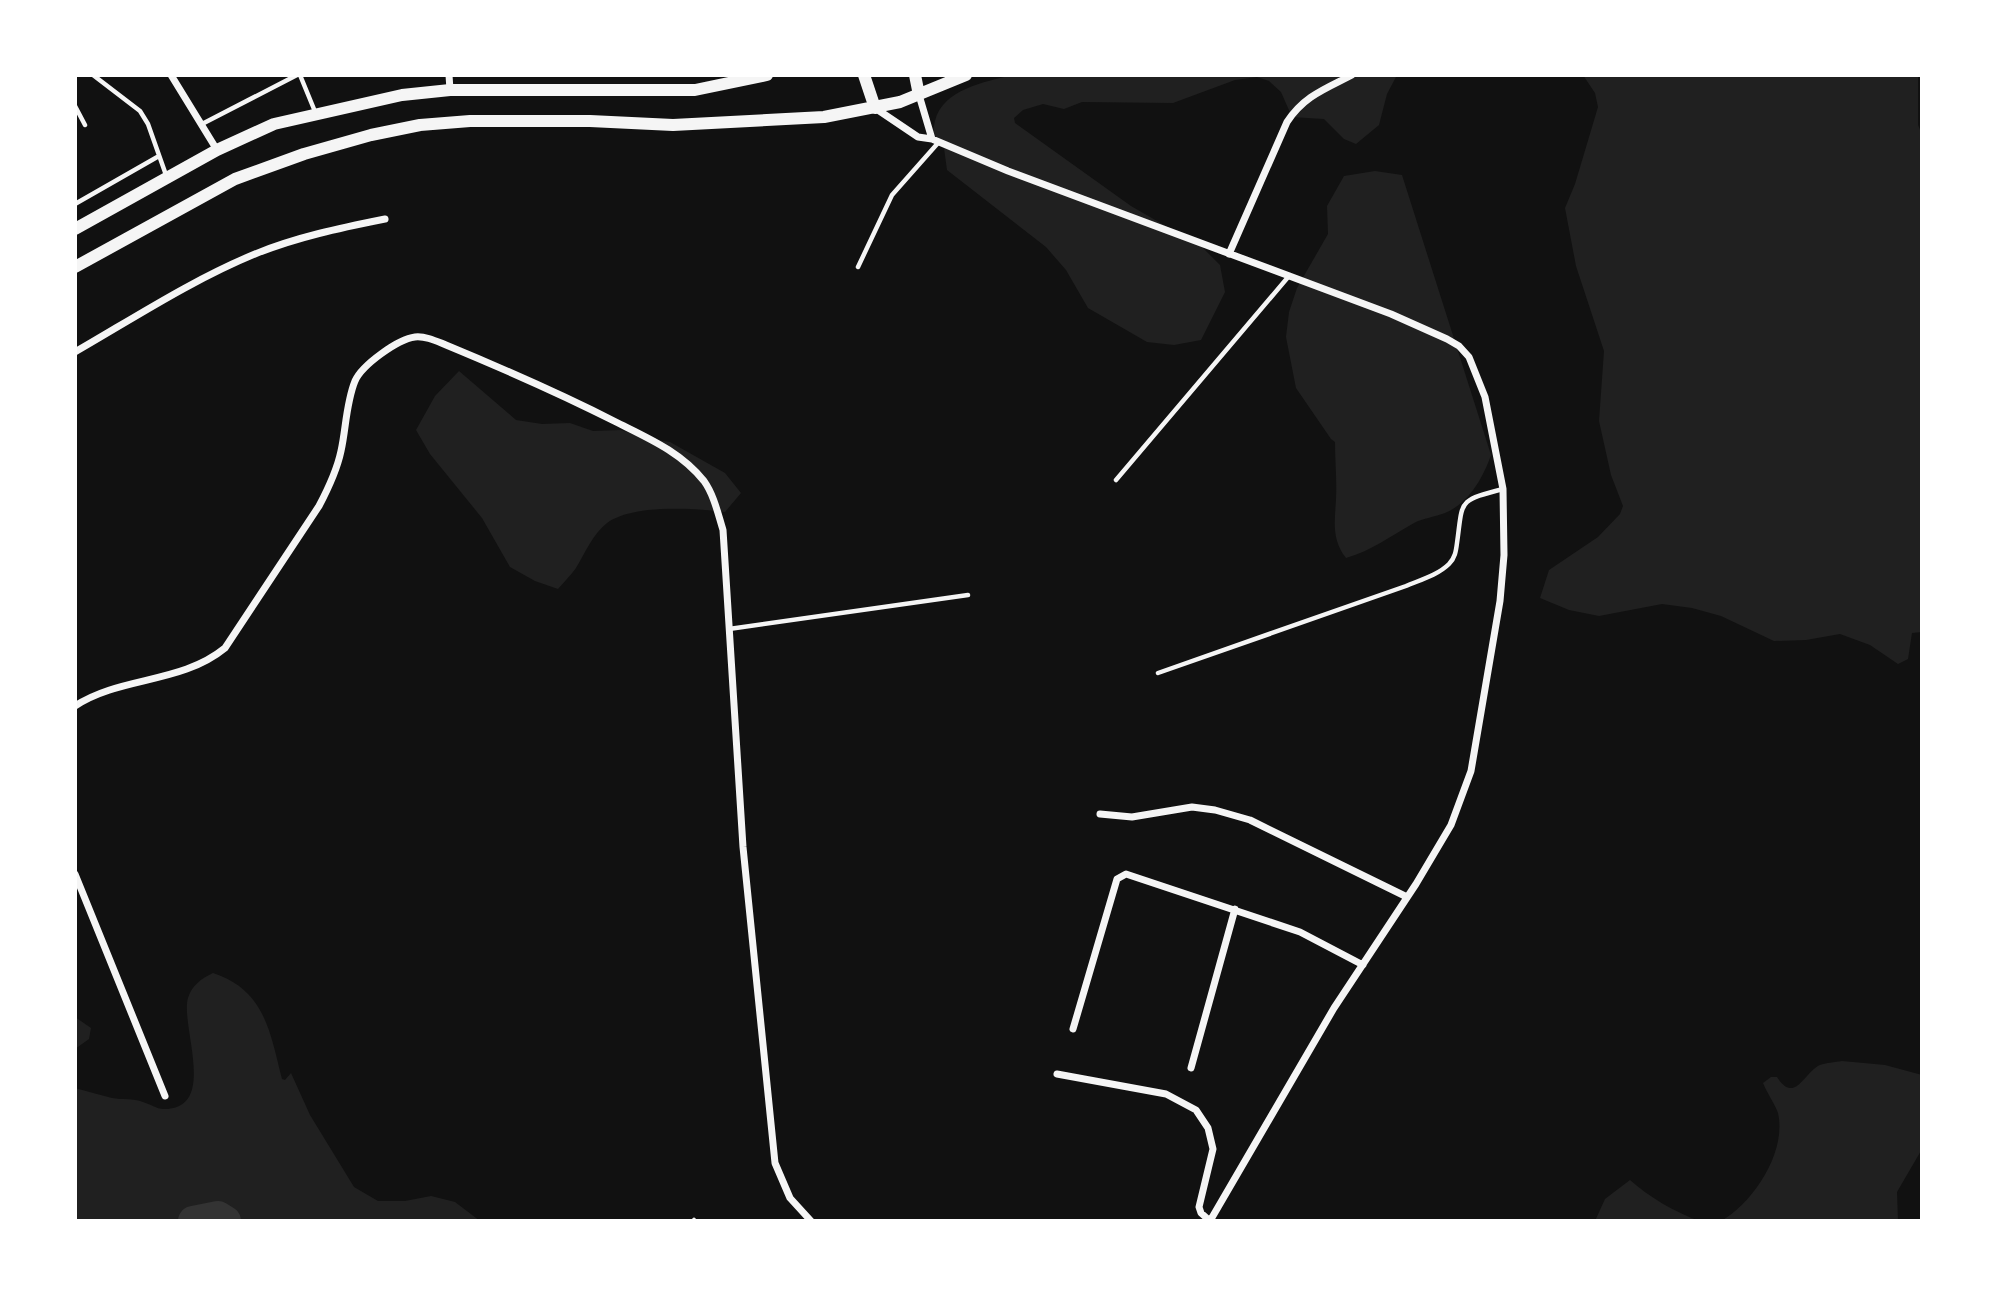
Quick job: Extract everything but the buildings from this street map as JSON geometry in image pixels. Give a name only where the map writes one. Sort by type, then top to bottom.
[{"type":"main road","points":[[77,225],[216,150],[274,124],[402,95],[450,89],[695,90],[767,75]]},
{"type":"main road","points":[[864,75],[875,108]]},
{"type":"main road","points":[[915,75],[919,95]]},
{"type":"main road","points":[[75,267],[235,179],[304,154],[420,125],[470,121],[590,121],[673,125],[824,117],[875,108],[919,95],[966,75]]},
{"type":"street","points":[[171,75],[216,150]]},
{"type":"street","points":[[449,75],[450,89]]},
{"type":"street","points":[[1229,254],[1287,122],[1297,107],[1313,94],[1352,75]]},
{"type":"street","points":[[919,95],[935,140]]},
{"type":"street","points":[[875,108],[918,137],[935,140],[1008,172],[1391,314],[1459,346],[1475,368],[1485,397],[1503,489],[1504,555],[1500,601],[1471,771],[1451,824],[1328,1019],[1210,1221],[1199,1208],[1213,1149],[1208,1129],[1196,1110],[1166,1094],[1057,1074]]},
{"type":"street","points":[[75,352],[169,296],[254,254],[321,231],[385,219]]},
{"type":"street","points":[[75,706],[99,693],[190,669],[225,648],[319,506],[329,486],[341,454],[356,380],[383,353],[414,337],[446,345],[565,396],[671,450],[705,483],[715,503],[723,530],[743,847],[775,1163],[790,1198],[811,1221]]},
{"type":"street","points":[[1100,814],[1132,817],[1192,807],[1214,810],[1250,820],[1407,897]]},
{"type":"street","points":[[75,874],[165,1096]]},
{"type":"street","points":[[1073,1029],[1117,879],[1126,874],[1300,932],[1363,965]]},
{"type":"street","points":[[1191,1068],[1235,909]]},
{"type":"lane","points":[[93,75],[140,111],[148,124],[167,177]]},
{"type":"lane","points":[[201,125],[299,75],[316,114]]},
{"type":"lane","points":[[75,106],[85,125]]},
{"type":"lane","points":[[858,267],[892,195],[935,140]]},
{"type":"lane","points":[[75,204],[159,156]]},
{"type":"lane","points":[[1116,480],[1289,276]]},
{"type":"lane","points":[[1158,673],[1406,586],[1441,570],[1452,562],[1460,511],[1468,500],[1503,489]]},
{"type":"lane","points":[[729,629],[968,595]]},
{"type":"shaded area","points":[[1012,75],[1397,75],[1387,94],[1379,125],[1356,144],[1344,139],[1324,119],[1292,117],[1281,92],[1269,81],[1257,77],[1235,80],[1173,103],[1082,102],[1064,109],[1043,104],[1023,110],[1014,118],[1015,123],[1131,206],[1202,247],[1220,265],[1225,292],[1201,340],[1174,345],[1147,342],[1088,308],[1066,270],[1046,247],[947,170],[944,148],[932,143],[939,110],[956,94],[966,89]]},
{"type":"shaded area","points":[[1583,75],[1918,75],[1918,125],[1922,134],[1922,632],[1912,633],[1908,659],[1898,664],[1870,645],[1840,634],[1806,640],[1774,641],[1721,616],[1692,608],[1662,604],[1599,616],[1569,610],[1540,598],[1549,570],[1598,537],[1620,514],[1623,506],[1611,475],[1599,421],[1604,351],[1576,266],[1565,208],[1598,107],[1595,93]]},
{"type":"shaded area","points":[[1375,171],[1402,175],[1491,455],[1474,489],[1454,509],[1418,521],[1373,547],[1346,558],[1338,544],[1335,529],[1335,442],[1296,388],[1286,337],[1289,312],[1297,288],[1328,234],[1327,206],[1344,176]]},
{"type":"shaded area","points":[[459,371],[516,420],[542,424],[570,423],[593,431],[621,430],[670,442],[725,473],[741,493],[725,512],[664,509],[618,517],[607,523],[598,533],[576,568],[558,589],[535,581],[510,567],[482,518],[430,454],[416,430],[435,396]]},
{"type":"shaded area","points":[[213,973],[244,990],[255,1002],[269,1029],[282,1079],[285,1080],[291,1073],[310,1115],[354,1187],[378,1201],[405,1201],[431,1196],[455,1202],[480,1221],[75,1221],[75,1088],[112,1098],[139,1101],[161,1109],[180,1106],[189,1096],[193,1082],[188,998],[197,983]]},
{"type":"shaded area","points":[[75,1017],[91,1028],[89,1039],[75,1049]]},
{"type":"shaded area","points":[[1842,1061],[1885,1065],[1922,1075],[1922,1149],[1897,1192],[1898,1221],[1721,1221],[1745,1202],[1755,1189],[1765,1175],[1777,1144],[1778,1113],[1763,1083],[1771,1077],[1777,1077],[1783,1085],[1794,1087],[1820,1065]]},
{"type":"shaded area","points":[[1630,1180],[1663,1204],[1700,1221],[1595,1221],[1605,1199]]},
{"type":"waterway","points":[[193,1221],[218,1216],[226,1221]]}]
